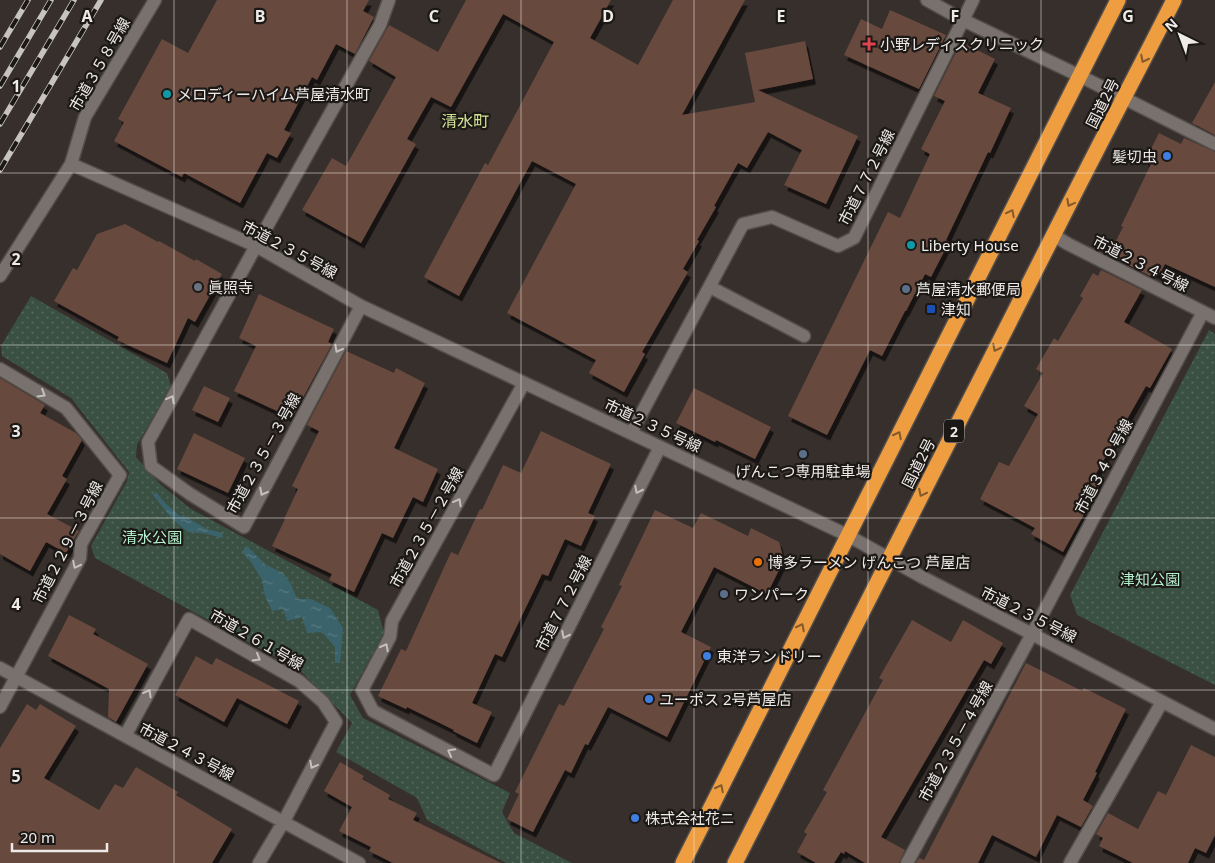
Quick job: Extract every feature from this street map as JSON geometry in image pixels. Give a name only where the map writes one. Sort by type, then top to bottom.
[{"type":"highway","name":"国道2号","points":[[683,863],[1118,0]]},
{"type":"highway","name":"国道2号","points":[[735,863],[1174,0]]},
{"type":"street","name":"市道３５８号線","points":[[0,276],[72,164],[85,117],[155,0]]},
{"type":"street","points":[[256,246],[380,25],[388,0]]},
{"type":"street","points":[[927,0],[963,20],[1215,144]]},
{"type":"street","name":"市道７７２号線","points":[[632,434],[743,224],[772,217],[838,246],[854,238],[973,0]]},
{"type":"street","name":"市道２３５号線","points":[[72,164],[256,246],[361,306],[847,535],[889,559],[1215,729]]},
{"type":"street","name":"市道２３４号線","points":[[1053,235],[1209,315]]},
{"type":"street","name":"市道２３５－３号線","points":[[256,246],[148,442],[151,466],[190,494],[244,527],[361,306]]},
{"type":"street","points":[[710,287],[804,336]]},
{"type":"street","name":"市道３４９号線","points":[[1032,634],[1209,315]]},
{"type":"street","name":"市道２２９－３号線","points":[[0,369],[66,408],[120,475],[82,544],[80,558],[0,707]]},
{"type":"street","name":"市道２３５－２号線","points":[[494,775],[373,711],[362,690],[390,637],[392,621],[524,383]]},
{"type":"street","name":"市道７７２号線","points":[[494,775],[660,447]]},
{"type":"street","name":"市道２６１号線","points":[[125,736],[189,619],[298,681],[323,702],[336,722],[284,822]]},
{"type":"street","name":"市道２３５－４号線","points":[[907,863],[1032,634]]},
{"type":"street","name":"市道２４３号線","points":[[0,668],[358,863]]},
{"type":"street","points":[[1070,863],[1162,702]]},
{"type":"street","points":[[259,863],[284,822]]},
{"type":"green space","name":"清水公園","points":[[31,296],[167,373],[171,386],[137,445],[136,457],[160,484],[191,509],[378,610],[384,633],[350,695],[363,718],[510,793],[502,812],[514,833],[572,863],[506,863],[427,820],[417,798],[336,752],[352,723],[301,671],[95,558],[91,546],[127,481],[129,472],[71,398],[2,356],[1,346]]},
{"type":"green space","name":"津知公園","points":[[1209,330],[1215,334],[1215,685],[1077,615],[1070,595]]},
{"type":"water","points":[[156,492],[181,517],[183,515],[207,529],[222,533],[223,538],[203,533],[188,532],[173,520],[153,495]]},
{"type":"water","points":[[246,546],[266,565],[283,573],[291,584],[297,599],[311,599],[330,608],[343,628],[340,663],[335,663],[335,647],[322,632],[307,633],[302,617],[287,621],[283,609],[272,611],[265,596],[262,580],[251,562],[242,552]]},
{"type":"building","points":[[217,0],[369,0],[363,11],[374,17],[355,54],[336,44],[317,80],[312,77],[284,130],[291,133],[277,158],[267,153],[240,203],[184,173],[182,177],[114,141],[124,122],[118,119],[162,39],[188,53]]},
{"type":"building","points":[[466,0],[611,0],[590,38],[638,65],[673,0],[745,0],[682,115],[755,102],[745,53],[805,41],[813,79],[758,90],[858,136],[826,204],[784,185],[802,150],[768,132],[747,168],[738,163],[683,269],[688,272],[642,352],[645,354],[624,392],[589,373],[596,360],[507,313],[576,184],[532,161],[459,296],[424,277],[485,163],[488,165],[554,42],[503,14],[451,107],[431,97],[407,139],[416,144],[361,243],[302,210],[332,158],[346,166],[396,77],[369,61],[389,25],[438,52]]},
{"type":"building","points":[[890,10],[946,35],[919,89],[844,55],[861,19],[882,29]]},
{"type":"building","points":[[961,42],[995,59],[978,93],[1011,108],[946,240],[949,242],[931,277],[925,274],[882,356],[870,350],[827,435],[788,416],[888,212],[900,218],[930,154],[921,149],[945,101],[934,96]]},
{"type":"building","points":[[1215,82],[1215,135],[1192,123]]},
{"type":"building","points":[[1159,133],[1181,144],[1184,138],[1215,152],[1215,287],[1165,264],[1159,275],[1153,272],[1150,276],[1109,255],[1151,164],[1145,161]]},
{"type":"building","points":[[125,224],[222,274],[195,322],[188,318],[167,363],[117,340],[119,337],[54,301],[73,268],[77,270],[97,234]]},
{"type":"building","points":[[1101,270],[1142,290],[1124,322],[1172,349],[1150,388],[1146,386],[1094,477],[1102,482],[1063,552],[1031,534],[1035,528],[980,499],[999,462],[1009,466],[1038,414],[1024,406],[1043,373],[1036,369],[1054,338],[1058,341],[1083,298],[1080,296],[1093,273],[1098,276]]},
{"type":"building","points":[[259,294],[334,329],[328,342],[332,344],[292,418],[234,391],[256,346],[239,338]]},
{"type":"building","points":[[346,351],[394,373],[396,368],[425,383],[394,448],[438,469],[423,502],[413,497],[393,538],[382,533],[354,592],[329,580],[332,574],[272,546],[298,489],[292,486],[319,431],[307,425]]},
{"type":"building","points":[[0,378],[45,405],[40,413],[76,433],[82,440],[62,476],[67,479],[47,514],[79,531],[66,553],[46,542],[30,571],[0,554]]},
{"type":"building","points":[[204,386],[230,398],[218,422],[192,410]]},
{"type":"building","points":[[694,388],[771,427],[755,459],[676,423]]},
{"type":"building","points":[[541,431],[611,464],[588,513],[595,516],[581,546],[565,539],[548,576],[542,574],[502,657],[495,654],[472,703],[492,712],[477,743],[407,707],[406,709],[378,696],[401,649],[406,651],[451,552],[458,555],[503,465],[521,473]]},
{"type":"building","points":[[194,433],[245,458],[228,493],[177,469]]},
{"type":"building","points":[[655,510],[693,528],[701,513],[748,536],[751,528],[779,542],[784,560],[767,594],[714,567],[681,632],[711,647],[667,737],[608,707],[588,745],[585,744],[571,773],[565,770],[533,832],[507,819],[519,794],[515,792],[559,704],[564,706],[604,629],[601,627],[622,586],[619,585]]},
{"type":"building","points":[[69,615],[96,629],[93,634],[148,664],[116,722],[108,717],[109,689],[48,656]]},
{"type":"building","points":[[912,620],[951,642],[963,620],[1003,643],[991,664],[984,660],[881,837],[905,850],[899,863],[865,863],[845,851],[844,854],[841,852],[834,863],[816,863],[797,852],[807,834],[804,832],[827,792],[823,790],[883,680],[879,678]]},
{"type":"building","points":[[196,656],[212,665],[216,658],[299,701],[287,724],[237,698],[224,722],[175,695]]},
{"type":"building","points":[[1026,663],[1082,691],[1084,688],[1126,709],[1083,800],[1093,806],[1081,827],[1057,815],[1036,857],[992,835],[978,863],[916,863],[919,858],[924,860]]},
{"type":"building","points":[[27,704],[36,710],[40,704],[76,726],[44,778],[99,810],[115,784],[123,788],[136,767],[178,792],[176,795],[232,829],[212,863],[0,863],[0,748]]},
{"type":"building","points":[[1191,745],[1215,757],[1215,835],[1206,853],[1195,848],[1188,863],[1133,863],[1099,846],[1103,838],[1096,834],[1108,813],[1138,829],[1158,791],[1166,795]]},
{"type":"building","points":[[340,762],[364,776],[362,779],[390,795],[388,799],[417,813],[413,820],[501,863],[393,863],[369,851],[371,847],[339,831],[352,807],[324,791]]},
{"type":"railway","points":[[0,47],[28,0]]},
{"type":"railway","points":[[0,86],[51,0]]},
{"type":"railway","points":[[0,124],[74,0]]},
{"type":"railway","points":[[0,170],[101,0]]},
{"type":"place","name":"小野レディスクリニック","points":[[869,44]]},
{"type":"place","name":"メロディーハイム芦屋清水町","points":[[167,94]]},
{"type":"place","name":"髪切虫","points":[[1167,156]]},
{"type":"place","name":"Liberty House","points":[[911,245]]},
{"type":"place","name":"眞照寺","points":[[198,287]]},
{"type":"place","name":"芦屋清水郵便局","points":[[906,289]]},
{"type":"place","name":"津知","points":[[931,309]]},
{"type":"place","name":"げんこつ専用駐車場","points":[[803,454]]},
{"type":"place","name":"博多ラーメン げんこつ 芦屋店","points":[[758,562]]},
{"type":"place","name":"ワンパーク","points":[[724,594]]},
{"type":"place","name":"東洋ランドリー","points":[[707,656]]},
{"type":"place","name":"ユーポス 2号芦屋店","points":[[649,699]]},
{"type":"place","name":"株式会社花ニ","points":[[635,818]]},
{"type":"district","name":"清水町","points":[[465,121]]}]
